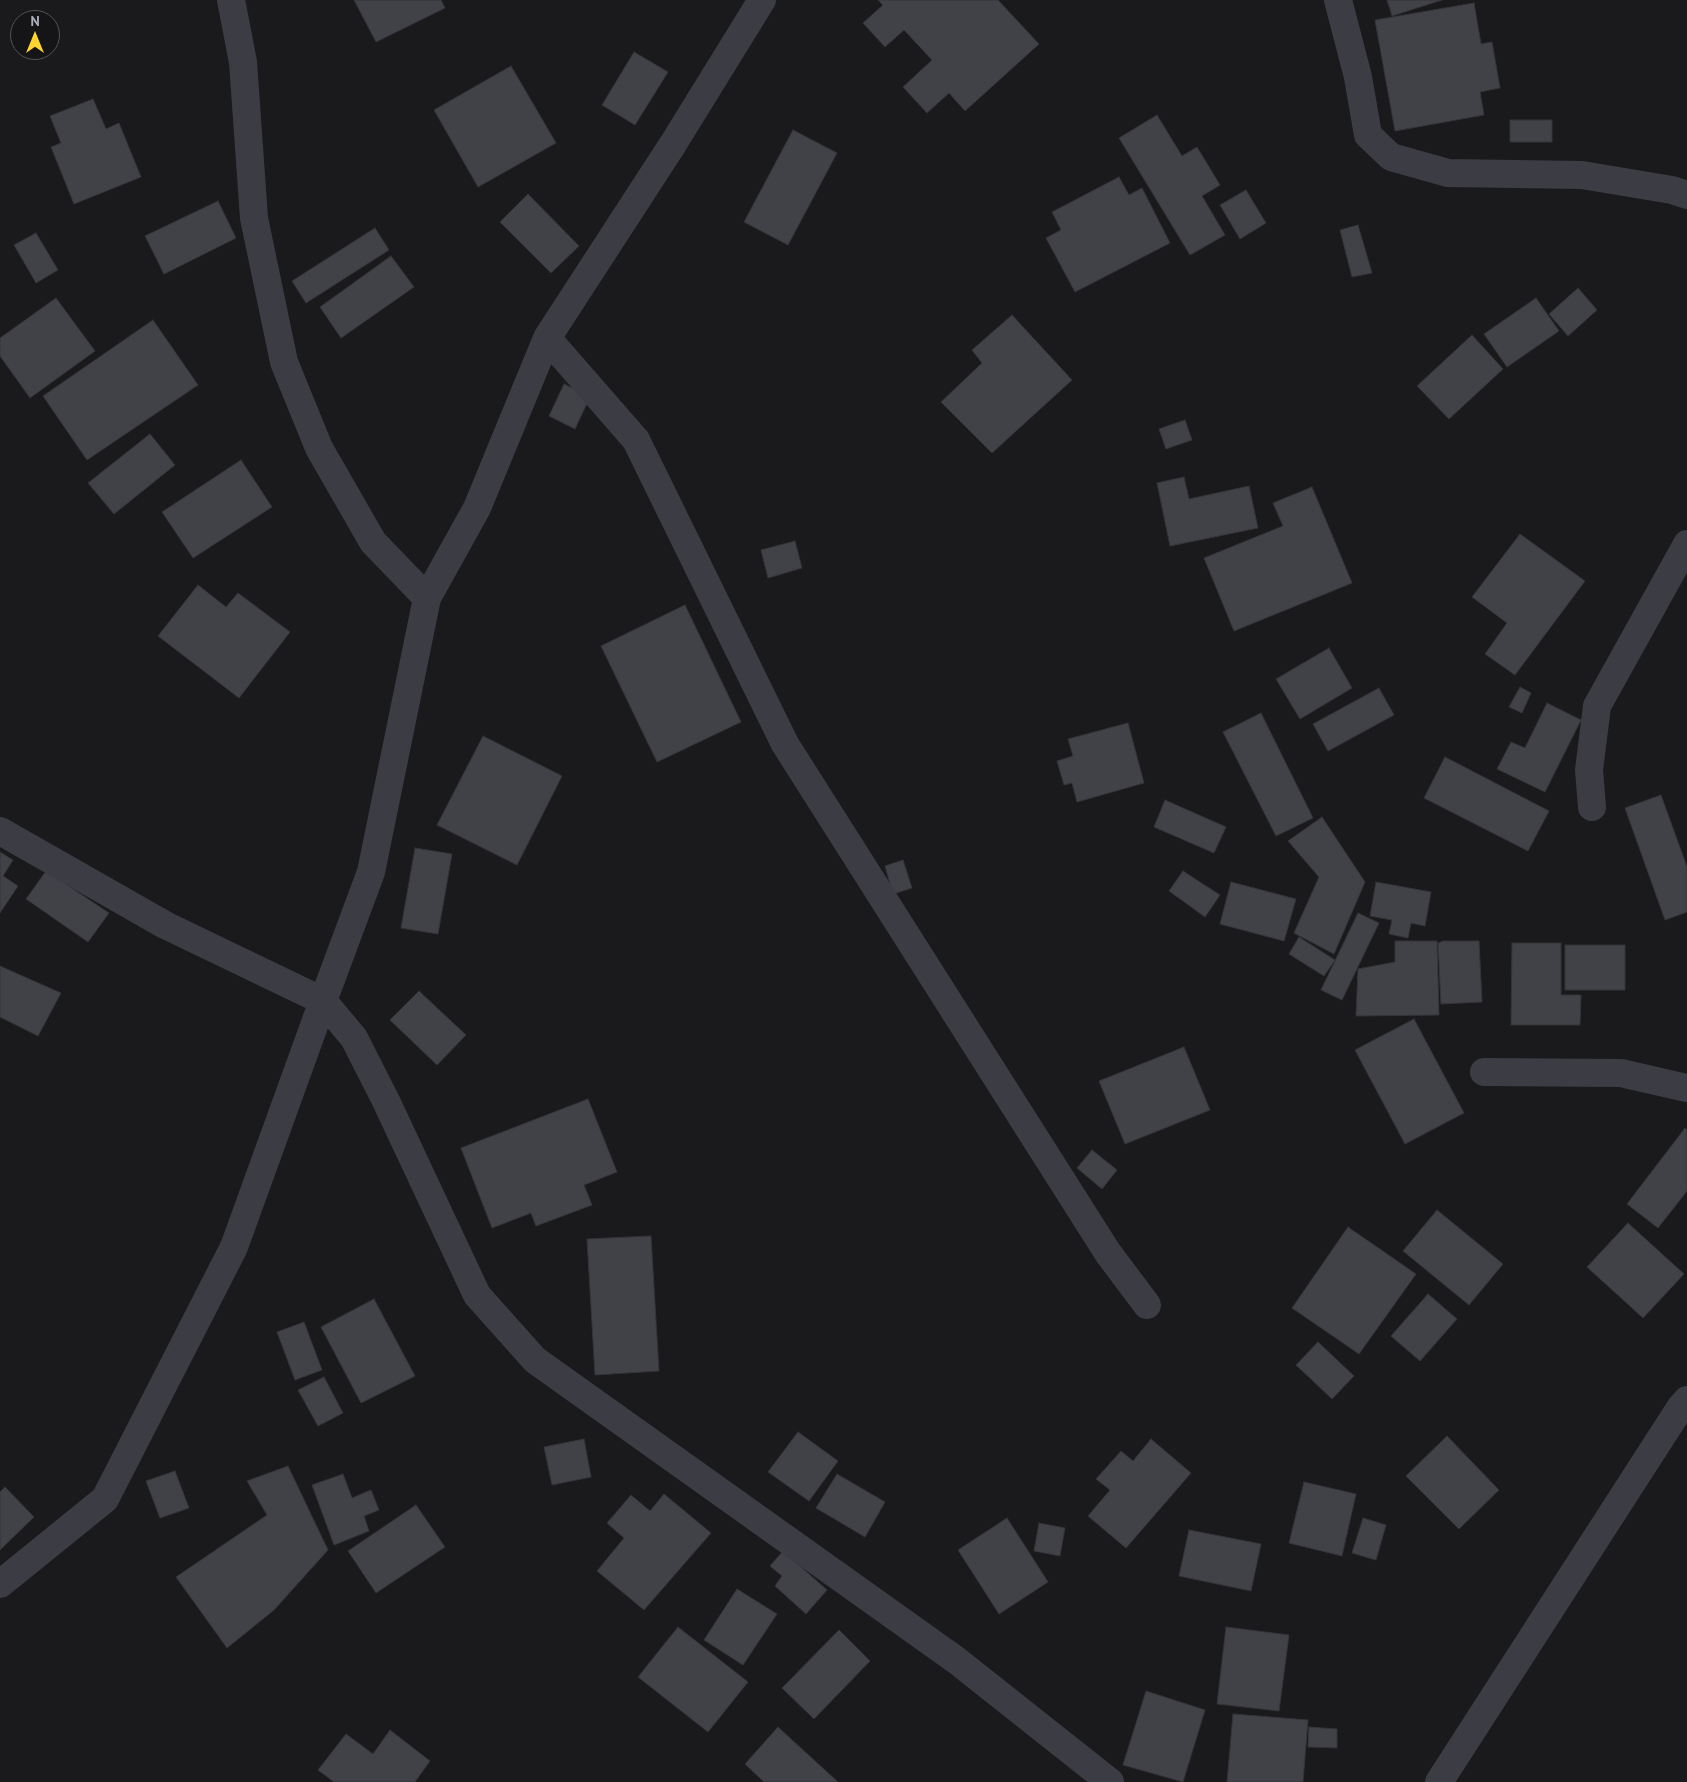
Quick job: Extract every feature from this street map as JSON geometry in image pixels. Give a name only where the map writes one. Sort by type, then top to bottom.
[{"type":"street","points":[[231,0],[243,62],[254,218],[284,362],[319,448],[373,542],[427,598]]},
{"type":"street","points":[[0,1584],[105,1498],[234,1247],[371,872],[427,598],[477,508],[547,338],[762,0]]},
{"type":"street","points":[[1338,0],[1358,77],[1368,135],[1391,157],[1448,173],[1582,175],[1672,190],[1687,195]]},
{"type":"street","points":[[547,338],[636,440],[785,744],[1108,1253],[1147,1304]]},
{"type":"street","points":[[1592,806],[1589,770],[1597,706],[1687,544]]},
{"type":"street","points":[[0,831],[165,925],[323,1000],[354,1038],[386,1101],[477,1295],[535,1360],[956,1660],[1110,1782]]},
{"type":"street","points":[[1484,1072],[1621,1073],[1687,1088]]},
{"type":"street","points":[[1439,1782],[1674,1417],[1687,1400]]},
{"type":"building","points":[[354,0],[441,0],[445,8],[376,42]]},
{"type":"building","points":[[878,0],[998,0],[1039,44],[965,111],[949,93],[927,113],[903,87],[932,60],[904,30],[885,47],[863,23],[883,5]]},
{"type":"building","points":[[1387,0],[1442,0],[1392,16]]},
{"type":"building","points":[[1474,3],[1481,44],[1492,42],[1500,88],[1480,92],[1484,115],[1395,131],[1375,20]]},
{"type":"building","points":[[634,52],[668,72],[635,125],[602,105]]},
{"type":"building","points":[[511,66],[556,143],[478,187],[434,110]]},
{"type":"building","points":[[93,99],[106,129],[119,123],[141,177],[74,204],[51,147],[61,143],[50,116]]},
{"type":"building","points":[[1157,115],[1182,156],[1197,147],[1220,185],[1202,196],[1225,235],[1190,255],[1119,138]]},
{"type":"building","points":[[1510,120],[1552,120],[1552,142],[1510,142]]},
{"type":"building","points":[[793,130],[837,153],[788,245],[744,222]]},
{"type":"building","points":[[1119,177],[1129,195],[1142,188],[1170,243],[1075,292],[1046,238],[1061,230],[1052,212]]},
{"type":"building","points":[[1246,190],[1266,223],[1240,239],[1220,205]]},
{"type":"building","points":[[528,194],[579,246],[551,273],[500,222]]},
{"type":"building","points":[[218,201],[236,238],[164,274],[145,236]]},
{"type":"building","points":[[1358,225],[1372,273],[1352,277],[1340,230]]},
{"type":"building","points":[[375,228],[389,250],[306,303],[292,281]]},
{"type":"building","points":[[36,233],[58,270],[36,283],[14,245]]},
{"type":"building","points":[[391,256],[414,287],[341,338],[320,307]]},
{"type":"building","points":[[1578,288],[1597,310],[1568,336],[1549,314]]},
{"type":"building","points":[[56,298],[95,351],[30,398],[0,356],[0,338]]},
{"type":"building","points":[[1536,298],[1559,331],[1507,367],[1484,334]]},
{"type":"building","points":[[1012,315],[1072,380],[992,453],[941,402],[982,363],[972,350]]},
{"type":"building","points":[[153,320],[198,385],[87,460],[43,396]]},
{"type":"building","points":[[1472,335],[1503,369],[1449,419],[1417,386]]},
{"type":"building","points":[[564,384],[590,397],[575,429],[549,416]]},
{"type":"building","points":[[1185,420],[1192,440],[1166,449],[1159,429]]},
{"type":"building","points":[[150,434],[175,465],[114,514],[88,483]]},
{"type":"building","points":[[241,460],[272,507],[193,558],[162,512]]},
{"type":"building","points":[[1184,477],[1189,499],[1249,486],[1258,528],[1170,546],[1157,483]]},
{"type":"building","points":[[1312,487],[1352,583],[1234,631],[1204,558],[1283,526],[1273,503]]},
{"type":"building","points":[[1520,534],[1585,581],[1515,675],[1485,654],[1507,623],[1472,597]]},
{"type":"building","points":[[795,541],[802,568],[768,578],[761,550]]},
{"type":"building","points":[[198,585],[226,607],[238,593],[290,632],[239,698],[158,636]]},
{"type":"building","points":[[685,605],[741,722],[657,762],[601,646]]},
{"type":"building","points":[[1329,648],[1352,688],[1300,719],[1276,679]]},
{"type":"building","points":[[1520,687],[1531,693],[1522,713],[1509,707]]},
{"type":"building","points":[[1379,688],[1394,715],[1328,751],[1313,724]]},
{"type":"building","points":[[1547,703],[1581,720],[1545,792],[1497,769],[1511,742],[1525,748]]},
{"type":"building","points":[[1261,713],[1313,818],[1276,836],[1223,732]]},
{"type":"building","points":[[1128,723],[1144,783],[1077,802],[1072,783],[1064,785],[1057,761],[1073,756],[1068,739]]},
{"type":"building","points":[[483,736],[562,776],[517,865],[437,825]]},
{"type":"building","points":[[1445,757],[1549,811],[1528,851],[1424,798]]},
{"type":"building","points":[[1661,795],[1687,867],[1687,912],[1665,920],[1625,808]]},
{"type":"building","points":[[1165,800],[1226,827],[1214,853],[1154,827]]},
{"type":"building","points":[[1322,817],[1365,882],[1334,954],[1294,933],[1319,877],[1288,841]]},
{"type":"building","points":[[415,848],[452,854],[438,934],[401,928]]},
{"type":"building","points":[[0,852],[13,860],[3,876],[18,886],[0,913]]},
{"type":"building","points":[[903,860],[912,888],[893,894],[885,866]]},
{"type":"building","points":[[46,871],[109,913],[88,942],[26,899]]},
{"type":"building","points":[[1183,871],[1220,895],[1205,917],[1169,891]]},
{"type":"building","points":[[1231,882],[1296,899],[1284,941],[1220,924]]},
{"type":"building","points":[[1376,882],[1431,892],[1425,926],[1411,923],[1408,938],[1389,934],[1392,920],[1370,916]]},
{"type":"building","points":[[1358,913],[1379,923],[1342,1000],[1321,990]]},
{"type":"building","points":[[1299,937],[1335,960],[1324,976],[1289,954]]},
{"type":"building","points":[[1395,941],[1437,941],[1439,1015],[1356,1016],[1358,969],[1395,962]]},
{"type":"building","points":[[1443,941],[1479,941],[1482,1002],[1441,1004],[1438,943]]},
{"type":"building","points":[[1512,943],[1561,943],[1561,995],[1581,995],[1580,1025],[1511,1025]]},
{"type":"building","points":[[1565,945],[1625,945],[1625,990],[1565,990]]},
{"type":"building","points":[[0,966],[61,993],[38,1036],[0,1017]]},
{"type":"building","points":[[419,991],[466,1035],[437,1065],[390,1020]]},
{"type":"building","points":[[1414,1019],[1464,1113],[1405,1144],[1355,1050]]},
{"type":"building","points":[[1184,1047],[1210,1110],[1125,1144],[1099,1081]]},
{"type":"building","points":[[588,1099],[617,1172],[584,1185],[592,1205],[536,1226],[531,1213],[492,1228],[461,1148]]},
{"type":"building","points":[[1685,1128],[1687,1130],[1687,1191],[1658,1228],[1627,1204]]},
{"type":"building","points":[[1092,1150],[1117,1170],[1102,1189],[1077,1168]]},
{"type":"building","points":[[1437,1210],[1503,1264],[1469,1305],[1403,1251]]},
{"type":"building","points":[[1628,1223],[1684,1274],[1643,1318],[1587,1267]]},
{"type":"building","points":[[1348,1227],[1416,1274],[1359,1354],[1292,1308]]},
{"type":"building","points":[[651,1236],[659,1371],[595,1375],[587,1239]]},
{"type":"building","points":[[1428,1294],[1457,1319],[1420,1361],[1391,1336]]},
{"type":"building","points":[[374,1299],[415,1376],[361,1403],[321,1327]]},
{"type":"building","points":[[304,1322],[322,1370],[295,1380],[277,1332]]},
{"type":"building","points":[[1318,1342],[1354,1376],[1332,1399],[1296,1365]]},
{"type":"building","points":[[324,1377],[343,1413],[318,1426],[298,1390]]},
{"type":"building","points":[[798,1432],[838,1461],[809,1501],[768,1472]]},
{"type":"building","points":[[1447,1436],[1499,1490],[1459,1529],[1406,1476]]},
{"type":"building","points":[[584,1439],[591,1477],[552,1485],[544,1447]]},
{"type":"building","points":[[1151,1439],[1191,1473],[1126,1548],[1088,1516],[1110,1490],[1096,1479],[1121,1451],[1133,1461]]},
{"type":"building","points":[[288,1466],[328,1550],[274,1610],[227,1648],[176,1577],[267,1515],[247,1481]]},
{"type":"building","points":[[175,1471],[189,1508],[160,1518],[146,1481]]},
{"type":"building","points":[[343,1474],[352,1498],[371,1490],[379,1510],[364,1516],[369,1531],[334,1545],[312,1485]]},
{"type":"building","points":[[837,1474],[885,1502],[865,1537],[816,1508]]},
{"type":"building","points":[[1304,1482],[1356,1494],[1342,1556],[1289,1543]]},
{"type":"building","points":[[5,1487],[34,1517],[0,1550],[0,1492]]},
{"type":"building","points":[[664,1494],[711,1533],[644,1610],[597,1571],[624,1538],[607,1523],[631,1495],[650,1511]]},
{"type":"building","points":[[416,1505],[445,1547],[376,1593],[348,1551]]},
{"type":"building","points":[[1007,1518],[1048,1582],[999,1614],[958,1550]]},
{"type":"building","points":[[1363,1518],[1386,1525],[1376,1560],[1352,1553]]},
{"type":"building","points":[[1039,1523],[1065,1528],[1060,1556],[1034,1551]]},
{"type":"building","points":[[1189,1530],[1261,1544],[1251,1591],[1179,1576]]},
{"type":"building","points":[[783,1551],[827,1590],[806,1614],[775,1586],[782,1576],[770,1566]]},
{"type":"building","points":[[737,1589],[777,1614],[743,1665],[704,1640]]},
{"type":"building","points":[[678,1627],[748,1682],[708,1732],[638,1677]]},
{"type":"building","points":[[1226,1627],[1289,1635],[1279,1711],[1217,1704]]},
{"type":"building","points":[[839,1630],[870,1661],[814,1719],[782,1688]]},
{"type":"building","points":[[1146,1691],[1205,1710],[1183,1782],[1123,1765]]},
{"type":"building","points":[[1233,1714],[1308,1720],[1303,1782],[1227,1782]]},
{"type":"building","points":[[778,1727],[838,1782],[764,1782],[745,1764]]},
{"type":"building","points":[[1309,1727],[1337,1729],[1337,1748],[1308,1747]]},
{"type":"building","points":[[390,1730],[430,1761],[415,1782],[334,1782],[318,1770],[346,1734],[373,1754]]}]
